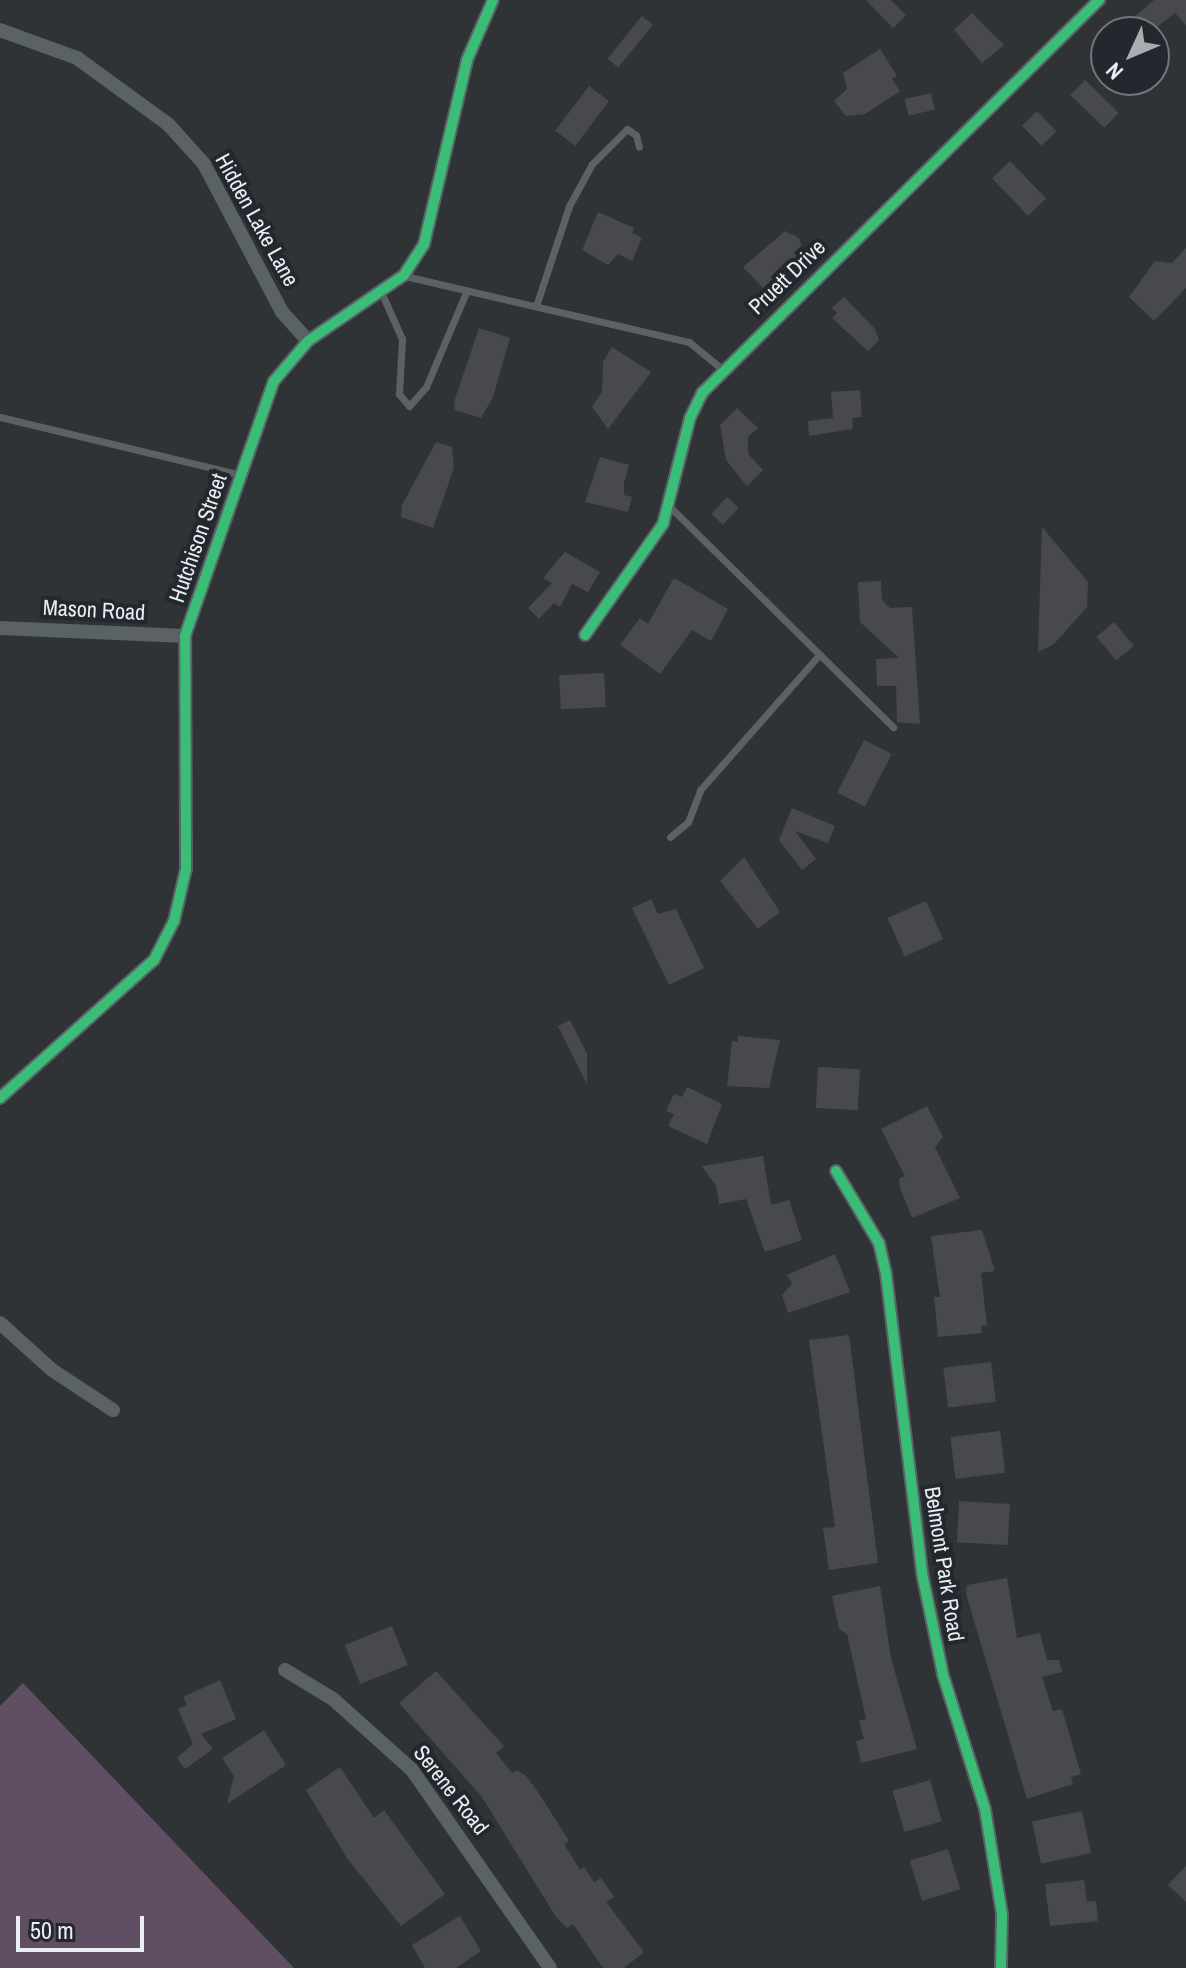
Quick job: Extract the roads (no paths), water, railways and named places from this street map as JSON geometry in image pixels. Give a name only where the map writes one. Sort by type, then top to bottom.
[{"type":"street","name":"Hutchison Street","points":[[0,1098],[154,960],[174,921],[186,869],[185,636],[274,381],[308,341],[382,294],[404,275],[424,244],[467,60],[493,0]]},
{"type":"street","name":"Pruett Drive","points":[[585,635],[663,524],[690,418],[722,369],[1099,0]]},
{"type":"street","name":"Hidden Lake Lane","points":[[0,30],[77,58],[168,124],[204,164],[282,312],[308,341]]},
{"type":"street","name":"Mason Road","points":[[0,628],[185,636]]},
{"type":"street","name":"Belmont Park Road","points":[[836,1171],[879,1243],[886,1274],[923,1578],[943,1675],[985,1809],[1002,1914],[1001,1968]]},
{"type":"street","points":[[0,1323],[52,1370],[113,1410]]},
{"type":"street","name":"Serene Road","points":[[285,1670],[333,1699],[412,1770],[550,1968]]},
{"type":"lane","points":[[536,306],[569,206],[592,164],[627,129],[636,135],[639,147]]},
{"type":"lane","points":[[404,275],[689,342],[722,369]]},
{"type":"lane","points":[[382,294],[402,339],[399,394],[409,406],[426,387],[467,290]]},
{"type":"lane","points":[[0,417],[241,475]]},
{"type":"lane","points":[[669,506],[893,727]]},
{"type":"lane","points":[[670,837],[688,822],[700,790],[820,654]]}]
